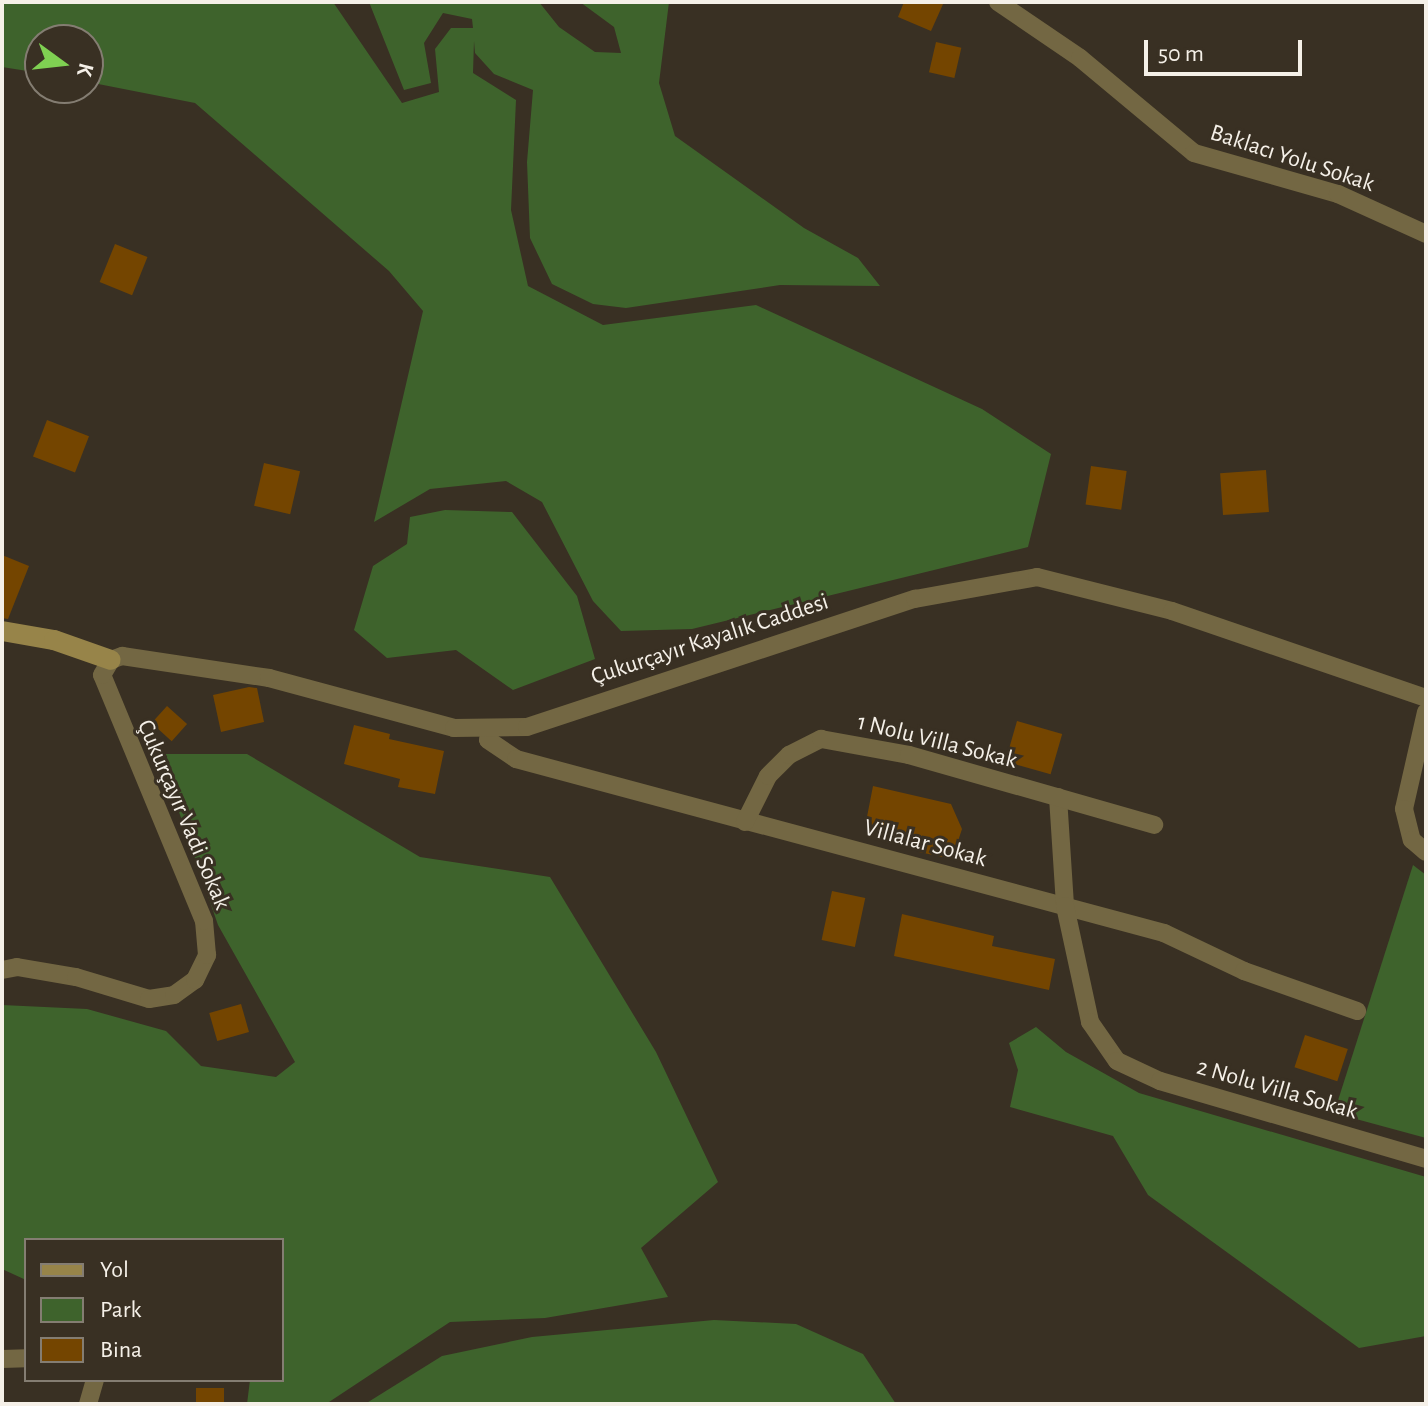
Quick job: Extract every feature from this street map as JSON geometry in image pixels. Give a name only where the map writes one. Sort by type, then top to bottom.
[{"type":"street","name":"Baklacı Yolu Sokak","points":[[998,2],[1080,58],[1194,153],[1338,194],[1426,234]]},
{"type":"street","name":"Çukurçayır Kayalık Caddesi","points":[[2,631],[54,640],[111,660],[122,656],[269,678],[454,728],[491,729],[527,727],[915,599],[1037,577],[1172,611],[1426,698]]},
{"type":"street","name":"Çukurçayır Vadi Sokak","points":[[2,970],[17,967],[76,977],[149,999],[174,995],[195,980],[207,955],[204,921],[112,708],[102,675],[111,660]]},
{"type":"street","points":[[1426,712],[1404,809],[1412,840],[1426,852]]},
{"type":"street","name":"Villalar Sokak","points":[[491,729],[488,740],[516,759],[1164,933],[1244,971],[1357,1011]]},
{"type":"street","name":"1 Nolu Villa Sokak","points":[[745,822],[768,776],[789,755],[821,739],[909,755],[1154,825]]},
{"type":"street","points":[[1058,797],[1065,906]]},
{"type":"street","name":"2 Nolu Villa Sokak","points":[[1065,906],[1090,1022],[1117,1061],[1160,1081],[1426,1159]]},
{"type":"street","points":[[2,1359],[24,1358]]},
{"type":"street","points":[[88,1404],[94,1382]]},
{"type":"green space","points":[[2,2],[333,2],[402,103],[439,92],[435,49],[451,28],[473,28],[472,19],[443,13],[424,43],[431,83],[404,90],[369,2],[539,2],[559,27],[595,52],[621,53],[614,27],[580,2],[669,2],[659,83],[675,136],[804,228],[858,258],[880,286],[780,285],[626,308],[593,304],[552,284],[530,238],[527,162],[533,90],[494,74],[475,53],[474,41],[473,73],[516,100],[511,210],[528,286],[603,325],[756,305],[982,409],[1051,454],[1028,547],[692,629],[621,631],[593,601],[542,502],[506,481],[430,489],[374,522],[423,311],[389,271],[195,103],[104,85],[104,24],[24,24],[24,70],[2,67]]},
{"type":"green space","points":[[445,510],[512,512],[577,596],[595,659],[513,690],[456,650],[387,658],[354,630],[373,566],[407,544],[410,517]]},
{"type":"green space","points":[[159,754],[247,754],[420,857],[550,877],[656,1052],[718,1182],[641,1248],[668,1297],[545,1318],[450,1322],[326,1404],[247,1404],[250,1382],[284,1382],[284,1238],[24,1238],[24,1279],[2,1269],[2,1005],[87,1009],[166,1031],[201,1066],[276,1077],[295,1062],[218,925]]},
{"type":"green space","points":[[1413,865],[1426,875],[1426,1138],[1334,1113]]},
{"type":"green space","points":[[1036,1027],[1066,1052],[1139,1093],[1426,1177],[1426,1336],[1359,1348],[1148,1195],[1113,1136],[1010,1107],[1018,1070],[1009,1043]]},
{"type":"green space","points":[[714,1320],[796,1324],[863,1354],[896,1404],[365,1404],[442,1356],[532,1337]]},
{"type":"building","points":[[904,2],[944,2],[931,31],[898,17]]},
{"type":"building","points":[[936,42],[961,48],[954,78],[929,72]]},
{"type":"building","points":[[115,244],[147,257],[132,295],[100,282]]},
{"type":"building","points":[[47,420],[89,436],[75,473],[33,456]]},
{"type":"building","points":[[264,463],[300,471],[290,514],[254,506]]},
{"type":"building","points":[[1091,466],[1127,471],[1121,510],[1086,505]]},
{"type":"building","points":[[1266,470],[1269,512],[1223,515],[1220,473]]},
{"type":"building","points":[[2,555],[29,566],[8,619],[2,618]]},
{"type":"building","points":[[257,688],[264,722],[221,732],[213,695]]},
{"type":"building","points":[[167,706],[187,724],[172,741],[152,723]]},
{"type":"building","points":[[1017,721],[1062,734],[1051,774],[1005,761]]},
{"type":"building","points":[[354,725],[390,734],[389,739],[444,751],[435,794],[398,787],[400,779],[344,764]]},
{"type":"building","points":[[873,786],[951,804],[962,829],[952,859],[919,852],[922,839],[865,827]]},
{"type":"building","points":[[832,891],[865,898],[855,947],[822,940]]},
{"type":"building","points":[[902,914],[994,936],[992,946],[1055,959],[1049,990],[894,956]]},
{"type":"building","points":[[241,1004],[249,1032],[217,1041],[209,1013]]},
{"type":"building","points":[[1305,1035],[1348,1049],[1337,1081],[1294,1067]]},
{"type":"building","points":[[196,1388],[224,1388],[224,1404],[196,1404]]}]
